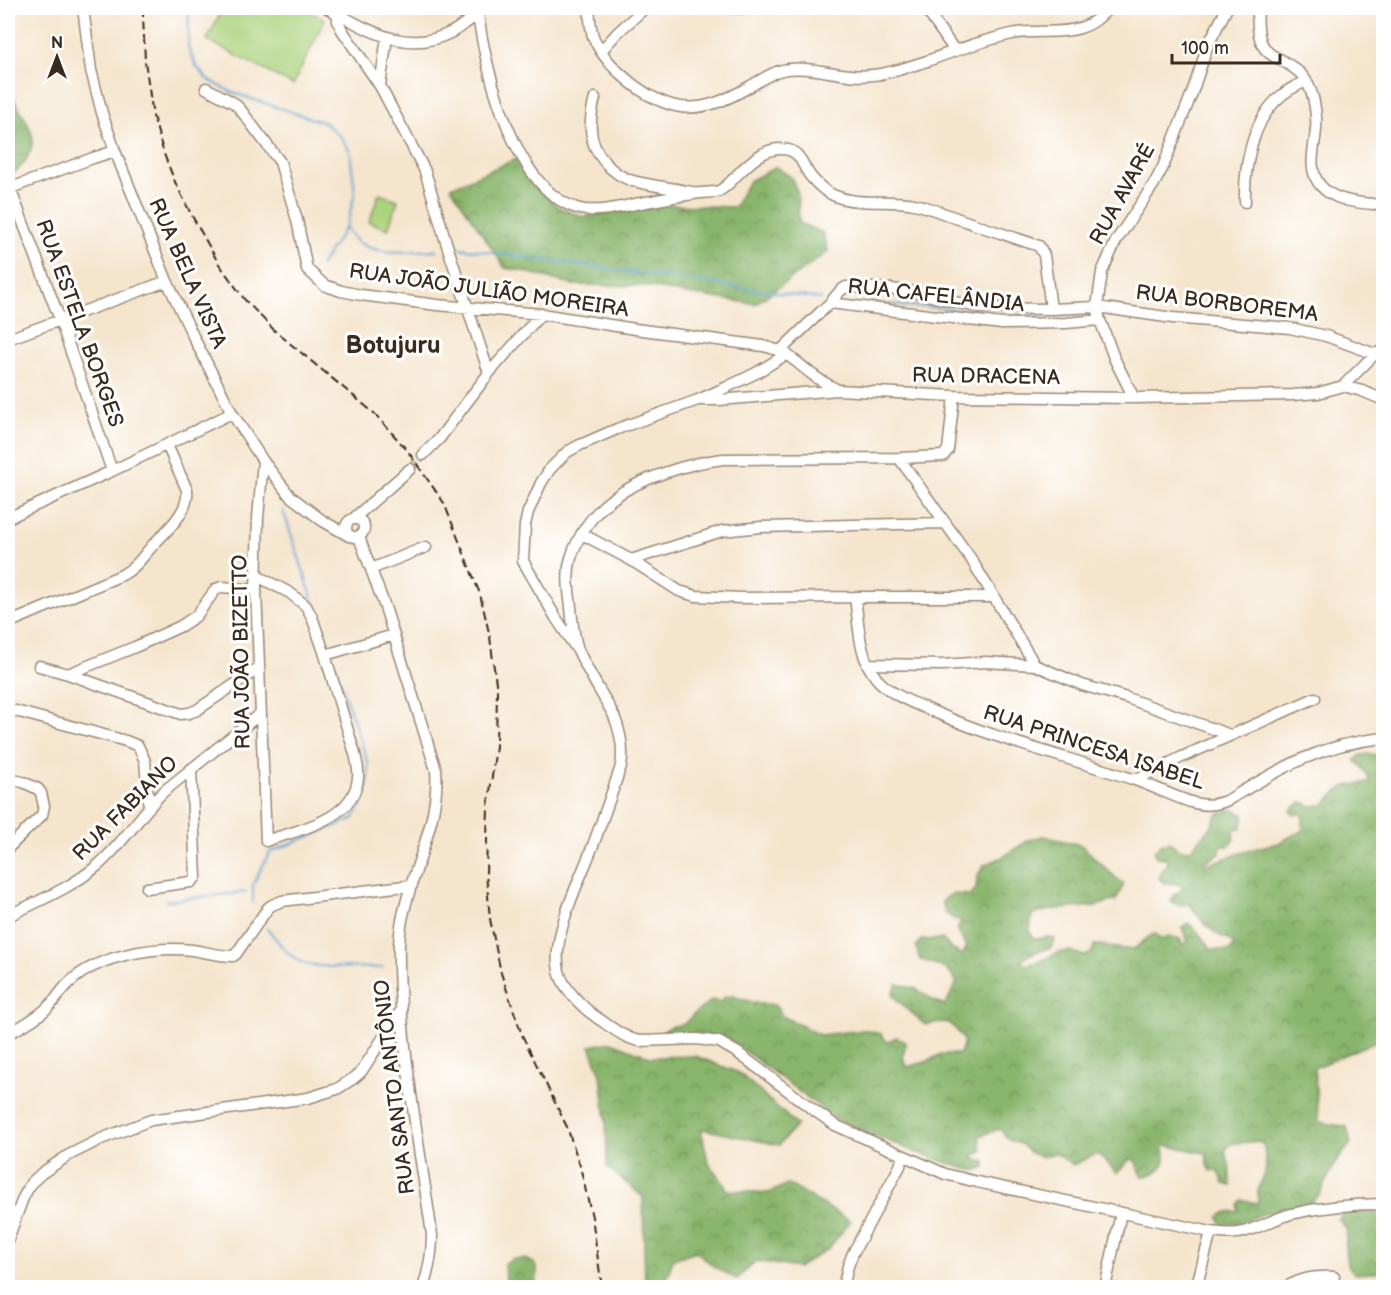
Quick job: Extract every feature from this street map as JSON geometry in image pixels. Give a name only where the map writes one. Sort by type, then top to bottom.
[{"type":"street","name":"RUA BELA VISTA","points":[[83,8],[91,70],[115,151],[167,282],[232,413],[263,461],[290,496],[323,521],[354,536]]},
{"type":"street","points":[[589,8],[593,37],[601,51],[619,71],[647,94],[667,104],[682,107],[707,106],[724,100],[781,70],[797,69],[855,76],[894,72],[1015,33],[1062,32],[1083,28],[1100,18],[1109,8]]},
{"type":"street","points":[[601,51],[645,8]]},
{"type":"street","points":[[734,8],[742,8]]},
{"type":"street","points":[[925,8],[956,51]]},
{"type":"street","name":"RUA AVARÉ","points":[[1134,398],[1114,358],[1100,320],[1097,307],[1102,272],[1116,241],[1163,167],[1208,45],[1227,8]]},
{"type":"street","points":[[1258,8],[1259,30],[1264,47],[1268,52],[1300,72],[1311,93],[1317,126],[1312,157],[1317,182],[1331,195],[1341,199],[1383,205]]},
{"type":"street","points":[[334,9],[387,37],[402,41],[425,42],[452,32],[478,11],[491,76],[508,130],[536,177],[556,198],[568,205],[583,210],[617,208],[719,191],[752,161],[768,151],[780,148],[790,150],[798,154],[811,177],[832,195],[867,202],[917,205],[1039,246],[1044,255],[1051,309]]},
{"type":"street","points":[[334,9],[342,30],[380,86],[426,175],[489,373]]},
{"type":"street","points":[[380,86],[387,37]]},
{"type":"street","points":[[1245,202],[1246,171],[1250,149],[1263,118],[1282,94],[1306,81]]},
{"type":"street","name":"RUA JOÃO JULIÃO MOREIRA","points":[[206,88],[234,103],[277,157],[287,181],[307,269],[324,285],[361,295],[541,314],[763,346],[784,352]]},
{"type":"street","points":[[595,99],[591,114],[592,139],[610,168],[633,181],[699,193]]},
{"type":"street","points":[[9,189],[115,151]]},
{"type":"street","name":"RUA ESTELA BORGES","points":[[9,189],[60,320],[112,471]]},
{"type":"street","points":[[8,339],[167,282]]},
{"type":"street","name":"RUA CAFELÂNDIA","points":[[1097,307],[980,308],[914,292],[853,287],[846,287],[840,291],[830,303],[1002,324],[1100,320]]},
{"type":"street","points":[[830,303],[784,352],[756,373],[698,400],[617,429],[567,452],[556,462],[541,483],[528,512],[523,561],[556,618],[578,650],[614,716],[621,736],[623,759],[597,835],[562,925],[557,956],[562,981],[589,1011],[620,1033],[640,1041],[697,1039],[719,1042],[738,1053],[835,1125],[945,1173],[977,1182],[1211,1232],[1245,1232],[1280,1217],[1320,1209],[1383,1204]]},
{"type":"street","name":"RUA BORBOREMA","points":[[1097,307],[1173,318],[1290,328],[1379,352]]},
{"type":"street","points":[[423,454],[439,439],[489,373],[541,314]]},
{"type":"street","name":"RUA DRACENA","points":[[784,352],[813,376],[838,390]]},
{"type":"street","points":[[1343,387],[1379,352]]},
{"type":"street","points":[[1356,374],[1362,391]]},
{"type":"street","points":[[1134,398],[1293,395],[1318,393],[1343,387],[1362,391],[1383,400]]},
{"type":"street","name":"RUA DRACENA","points":[[698,400],[838,390],[954,396],[1134,398]]},
{"type":"street","points":[[578,650],[568,587],[571,558],[582,534],[595,515],[613,498],[656,476],[699,463],[723,459],[939,456],[948,450],[954,396]]},
{"type":"street","points":[[8,518],[232,413]]},
{"type":"street","points":[[8,623],[122,575],[137,565],[176,519],[188,496],[167,445]]},
{"type":"street","points":[[899,458],[971,559],[1035,665]]},
{"type":"street","name":"RUA JOÃO BIZETTO","points":[[263,461],[258,518],[256,590],[266,841],[328,818],[350,801],[356,789],[358,768],[355,754],[326,655]]},
{"type":"street","points":[[323,521],[355,520],[364,525],[364,532],[354,536],[347,534],[346,524],[355,520],[410,469]]},
{"type":"street","points":[[631,560],[731,529],[946,523]]},
{"type":"street","points":[[582,534],[631,560],[679,591],[696,596],[742,598],[993,597]]},
{"type":"street","name":"RUA SANTO ANTÔNIO","points":[[354,536],[371,568],[385,607],[436,770],[437,783],[433,812],[400,929],[399,945],[400,1012],[432,1235],[430,1264],[423,1287]]},
{"type":"street","points":[[371,568],[426,548]]},
{"type":"street","points":[[257,576],[290,592],[306,606],[326,655],[394,635]]},
{"type":"street","points":[[68,674],[181,626],[196,616],[214,591],[220,588],[256,590]]},
{"type":"street","name":"RUA PRINCESA ISABEL","points":[[855,597],[867,664],[878,681],[905,700],[995,736],[1135,780],[1194,803],[1202,805],[1220,803],[1312,754],[1350,743],[1383,738]]},
{"type":"street","points":[[867,664],[942,665],[986,662],[1035,665],[1082,685],[1127,698],[1230,735]]},
{"type":"street","points":[[39,666],[181,714],[197,710],[259,668]]},
{"type":"street","points":[[1135,780],[1316,698]]},
{"type":"street","points":[[8,709],[138,746],[145,761],[149,807]]},
{"type":"street","name":"RUA FABIANO","points":[[8,916],[80,879],[97,866],[163,792],[261,713]]},
{"type":"street","points":[[147,888],[191,882],[196,877],[191,769]]},
{"type":"street","points":[[8,779],[23,782],[38,789],[44,806],[42,815],[8,848]]},
{"type":"street","points":[[8,1034],[48,1008],[69,982],[105,961],[140,953],[185,950],[233,956],[272,904],[412,885]]},
{"type":"street","points":[[8,1239],[23,1198],[31,1184],[42,1173],[69,1155],[101,1139],[152,1120],[308,1098],[337,1089],[361,1071],[400,1012]]},
{"type":"street","points":[[843,1287],[853,1253],[900,1166],[903,1156]]},
{"type":"street","points":[[1105,1287],[1121,1213]]},
{"type":"street","points":[[1196,1287],[1211,1232]]},
{"type":"street","points":[[1284,1287],[1305,1277],[1334,1277]]},
{"type":"green space","points":[[223,8],[302,8],[325,19],[293,85],[207,40]]},
{"type":"green space","points":[[440,8],[467,8],[467,10],[457,16],[446,14]]},
{"type":"green space","points":[[8,87],[30,128],[33,140],[30,153],[25,161],[18,170],[8,176]]},
{"type":"green space","points":[[521,157],[544,194],[558,207],[582,217],[669,205],[734,207],[749,181],[776,167],[791,177],[798,193],[799,223],[823,233],[828,252],[755,304],[647,286],[573,285],[505,268],[451,187]]},
{"type":"green space","points":[[379,194],[398,200],[388,229],[369,222]]},
{"type":"green space","points":[[1372,754],[1383,757],[1383,1038],[1314,1068],[1319,1122],[1347,1127],[1351,1143],[1334,1165],[1319,1195],[1310,1203],[1222,1225],[1218,1217],[1227,1212],[1238,1211],[1241,1200],[1258,1203],[1258,1191],[1266,1167],[1264,1146],[1258,1141],[1230,1144],[1225,1151],[1231,1186],[1224,1184],[1219,1172],[1211,1171],[1206,1153],[1164,1145],[1165,1160],[1162,1167],[1153,1174],[1142,1176],[1136,1162],[1131,1158],[1117,1173],[1096,1154],[1073,1165],[1055,1153],[1042,1157],[1031,1153],[1021,1144],[1009,1140],[1000,1129],[979,1136],[982,1152],[972,1156],[985,1161],[985,1167],[975,1171],[963,1168],[915,1152],[836,1119],[726,1037],[693,1034],[670,1037],[662,1033],[669,1027],[684,1024],[712,1000],[720,1002],[725,997],[733,996],[752,1002],[775,1005],[782,1016],[820,1035],[864,1030],[881,1034],[887,1042],[896,1037],[906,1042],[903,1057],[907,1067],[926,1062],[941,1054],[960,1054],[964,1041],[952,1025],[939,1022],[925,1025],[892,995],[897,984],[917,989],[945,1005],[957,982],[941,966],[920,960],[916,947],[921,940],[942,939],[953,950],[963,955],[966,947],[957,929],[962,921],[945,913],[942,901],[952,894],[969,895],[976,889],[977,877],[984,865],[1001,858],[1029,840],[1043,836],[1081,845],[1124,884],[1116,900],[1095,906],[1056,909],[1032,914],[1030,932],[1034,939],[1048,937],[1055,939],[1050,948],[1030,954],[1021,962],[1025,965],[1039,962],[1057,953],[1070,951],[1084,956],[1092,953],[1094,945],[1135,948],[1156,934],[1161,939],[1169,936],[1180,939],[1183,946],[1188,941],[1182,928],[1188,923],[1211,949],[1229,951],[1234,946],[1231,942],[1210,929],[1190,904],[1179,905],[1171,902],[1173,895],[1181,891],[1183,886],[1164,883],[1159,878],[1162,869],[1169,863],[1164,858],[1156,857],[1154,852],[1161,844],[1169,842],[1180,850],[1190,850],[1211,827],[1217,815],[1231,809],[1244,814],[1241,829],[1234,830],[1234,839],[1228,846],[1222,846],[1220,854],[1204,862],[1205,865],[1279,843],[1303,830],[1303,816],[1300,813],[1294,815],[1290,811],[1296,806],[1303,802],[1310,806],[1324,805],[1344,788],[1370,782],[1365,771],[1355,760],[1361,755]]},
{"type":"green space","points":[[611,1042],[650,1057],[696,1056],[739,1073],[797,1125],[779,1145],[701,1129],[708,1162],[728,1190],[769,1193],[788,1184],[851,1221],[828,1249],[798,1268],[756,1261],[737,1279],[714,1267],[696,1251],[673,1259],[664,1287],[645,1287],[643,1197],[607,1167],[606,1121],[601,1074],[590,1046]]},
{"type":"green space","points":[[1368,1211],[1383,1215],[1383,1272],[1355,1274],[1347,1265],[1345,1248],[1347,1230],[1339,1220],[1342,1213]]},
{"type":"green space","points":[[513,1259],[525,1259],[534,1263],[537,1270],[536,1281],[528,1287],[506,1287],[504,1265]]},
{"type":"waterway","points":[[189,8],[188,48],[197,67],[207,79],[231,92],[325,123],[340,136],[350,151],[355,193],[347,225],[320,266]]},
{"type":"waterway","points":[[345,227],[359,243],[370,248],[398,252],[436,250]]},
{"type":"waterway","points":[[453,247],[821,299]]},
{"type":"waterway","points":[[877,304],[941,308],[1002,317],[1088,315]]},
{"type":"waterway","points":[[283,510],[329,648]]},
{"type":"waterway","points":[[253,902],[253,884],[270,852],[353,819],[368,785],[368,763],[335,666]]},
{"type":"waterway","points":[[165,901],[246,892]]},
{"type":"waterway","points":[[267,928],[287,951],[301,962],[329,967],[383,968]]},
{"type":"tunnel","points":[[410,469],[423,455]]},
{"type":"railway","points":[[143,8],[145,61],[153,116],[164,154],[175,182],[219,264],[245,300],[275,331],[374,413],[407,450],[444,503],[480,594],[490,637],[497,691],[496,746],[488,807],[486,873],[490,919],[501,973],[522,1035],[567,1127],[580,1166],[592,1217],[602,1288]]},
{"type":"district","name":"Botujuru","points":[[393,345]]}]
